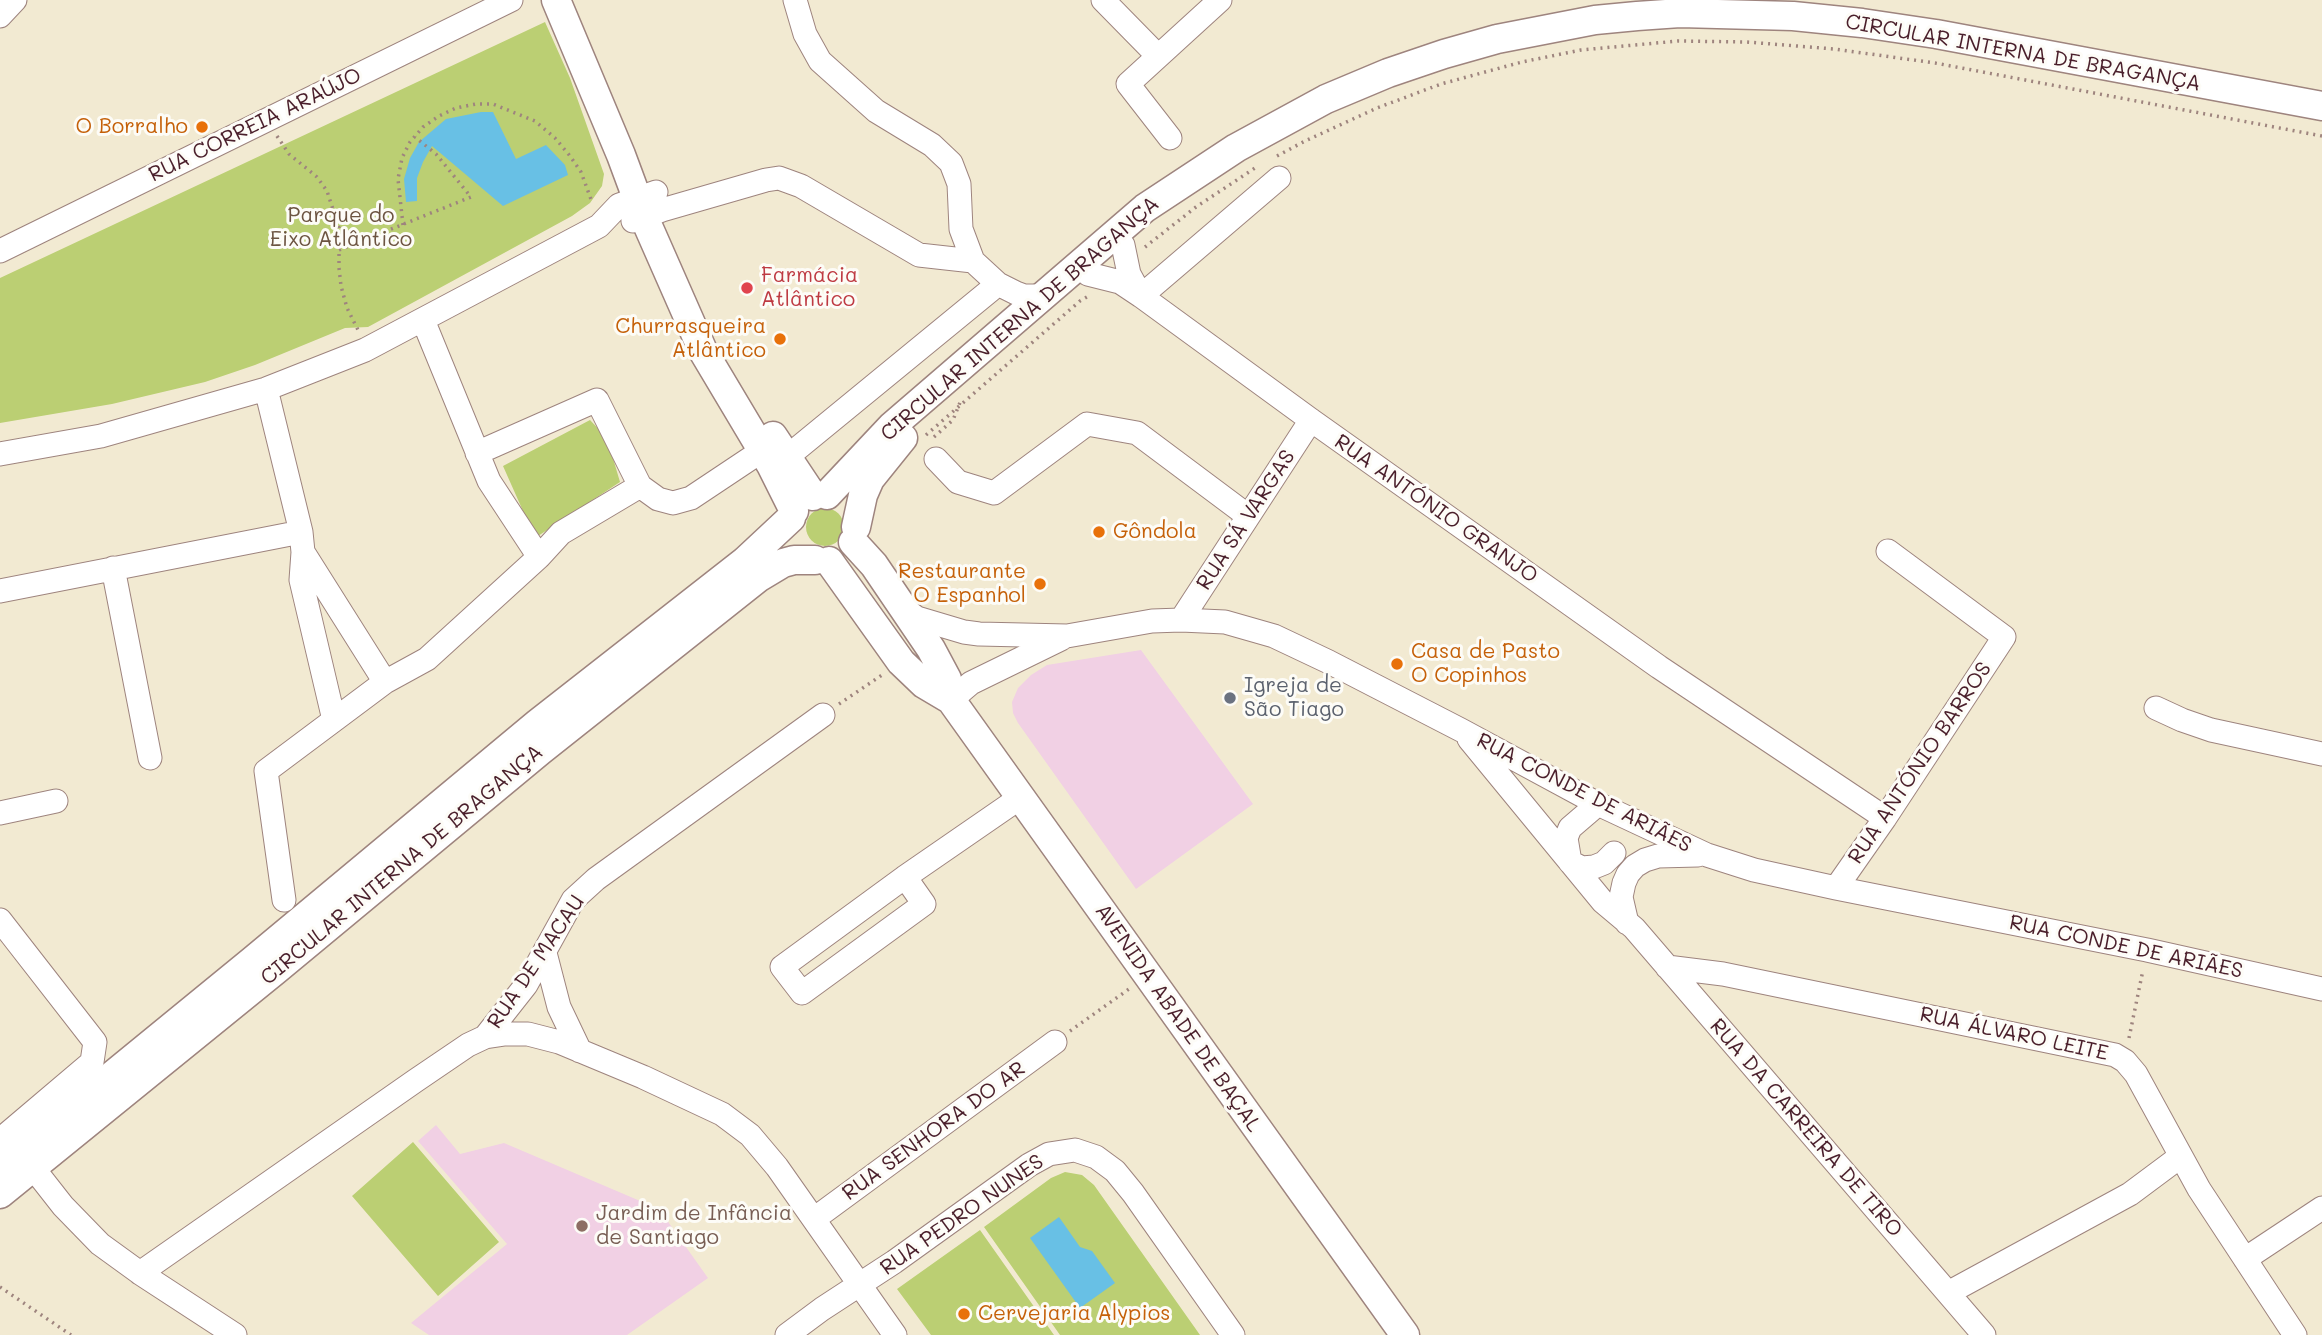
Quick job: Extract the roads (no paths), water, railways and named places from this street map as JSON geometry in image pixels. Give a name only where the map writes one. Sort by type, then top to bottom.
[{"type":"main road","name":"AVENIDA ABADE DE BAÇAL","points":[[556,0],[647,208],[752,402],[775,454]]},
{"type":"main road","name":"AVENIDA ABADE DE BAÇAL","points":[[576,0],[647,208],[656,243],[703,351],[775,454],[806,505]]},
{"type":"main road","name":"CIRCULAR INTERNA DE BRAGANÇA","points":[[0,1194],[13,1156],[538,723],[745,561],[892,426],[1145,208],[1236,148],[1290,117],[1388,73],[1510,36],[1595,20],[1679,13],[1793,16],[1862,23],[2322,106]]},
{"type":"main road","name":"CIRCULAR INTERNA DE BRAGANÇA","points":[[855,534],[863,495],[870,479],[982,366],[1089,285],[1210,179],[1247,155],[1346,104],[1426,73],[1494,53],[1553,39],[1669,26],[1730,24],[1812,29],[1874,36],[2322,119]]},
{"type":"main road","name":"AVENIDA ABADE DE BAÇAL","points":[[951,701],[947,679],[939,662],[862,550],[855,534],[855,519],[847,505],[835,497],[806,505],[790,527],[794,544],[807,557],[822,560],[901,662],[924,684],[951,701],[1405,1335]]},
{"type":"main road","points":[[822,560],[843,554],[855,534]]},
{"type":"main road","name":"CIRCULAR INTERNA DE BRAGANÇA","points":[[13,1156],[287,961],[550,742],[758,578],[783,563],[794,560],[822,560]]},
{"type":"street","points":[[0,16],[15,0]]},
{"type":"street","name":"RUA CORREIA ARAÚJO","points":[[0,251],[511,0]]},
{"type":"street","points":[[795,0],[805,34],[820,61],[876,111],[932,145],[951,163],[959,184],[961,229],[973,261],[998,284],[1024,296],[1043,296]]},
{"type":"street","points":[[1103,0],[1158,56]]},
{"type":"street","points":[[1170,138],[1128,84],[1220,0]]},
{"type":"street","points":[[1130,249],[1129,274],[1141,296],[1274,169]]},
{"type":"street","points":[[0,454],[101,436],[266,390],[365,350],[423,320],[598,226],[619,205],[647,208],[779,178],[801,186],[919,254],[973,261]]},
{"type":"street","name":"RUA ANTÓNIO GRANJO","points":[[1089,285],[1120,282],[1141,296],[1659,667],[1885,818]]},
{"type":"street","points":[[477,453],[597,400],[640,486],[658,499],[673,503],[691,498],[775,454],[998,284]]},
{"type":"street","points":[[998,284],[1008,306],[1009,319],[1003,330]]},
{"type":"street","points":[[423,320],[489,481],[539,557]]},
{"type":"street","points":[[266,390],[302,542],[301,580],[334,720]]},
{"type":"street","name":"RUA SÁ VARGAS","points":[[1181,620],[1311,420]]},
{"type":"street","points":[[936,459],[958,482],[995,493],[1087,424],[1137,433],[1248,516]]},
{"type":"street","points":[[284,900],[266,771],[385,682],[427,659],[539,557],[561,533],[640,486]]},
{"type":"street","points":[[0,591],[113,568],[302,542]]},
{"type":"street","points":[[302,542],[385,682]]},
{"type":"street","name":"RUA ANTÓNIO BARROS","points":[[1836,888],[2004,637],[1888,551]]},
{"type":"street","points":[[113,568],[150,758]]},
{"type":"street","name":"RUA CONDE DE ARIÃES","points":[[901,606],[917,618],[964,632],[1068,636],[1152,621],[1225,622],[1275,636],[1607,808],[1707,855],[1754,870],[1836,888],[2133,947],[2322,989]]},
{"type":"street","name":"RUA CONDE DE ARIÃES","points":[[951,701],[971,683],[1068,636]]},
{"type":"street","points":[[2156,708],[2211,730],[2322,754]]},
{"type":"street","name":"RUA DE MACAU","points":[[140,1273],[415,1081],[468,1045],[485,1037],[526,985],[573,900],[596,879],[823,715]]},
{"type":"street","name":"RUA DA CARREIRA DE TIRO","points":[[1461,730],[1603,902],[1627,923],[1667,967],[1984,1335]]},
{"type":"street","points":[[905,877],[924,904],[802,993],[782,967],[905,877],[1021,797]]},
{"type":"street","points":[[0,813],[57,801]]},
{"type":"street","points":[[1614,853],[1604,863],[1594,867],[1582,868],[1570,862],[1566,838],[1570,828],[1607,808],[1614,853],[1613,875],[1627,923]]},
{"type":"street","points":[[1621,897],[1623,883],[1628,874],[1645,860],[1672,855],[1707,855]]},
{"type":"street","points":[[0,920],[96,1042],[92,1062],[13,1156],[100,1244],[235,1335]]},
{"type":"street","points":[[545,953],[559,1007],[580,1051]]},
{"type":"street","name":"RUA ÁLVARO LEITE","points":[[1667,967],[1723,974],[2115,1055],[2125,1061],[2136,1074],[2181,1156],[2295,1335]]},
{"type":"street","points":[[485,1037],[528,1034],[559,1042],[722,1114],[750,1135],[777,1167],[895,1335]]},
{"type":"street","name":"RUA SENHORA DO AR","points":[[814,1219],[1055,1042]]},
{"type":"street","name":"RUA PEDRO NUNES","points":[[787,1335],[1028,1165],[1049,1154],[1075,1150],[1096,1157],[1115,1171],[1233,1335]]},
{"type":"street","points":[[1948,1293],[2130,1194],[2181,1156]]},
{"type":"street","points":[[2245,1259],[2322,1208]]},
{"type":"water","points":[[493,112],[516,159],[546,145],[565,165],[568,175],[503,206],[432,146],[417,178],[417,201],[406,202],[404,179],[410,158],[419,142],[446,119]]},
{"type":"water","points":[[1059,1217],[1080,1247],[1092,1251],[1115,1283],[1080,1308],[1030,1238]]},
{"type":"place","name":"O Borralho","points":[[202,127]]},
{"type":"place","name":"Farmácia Atlântico","points":[[747,288]]},
{"type":"place","name":"Churrasqueira Atlântico","points":[[780,339]]},
{"type":"place","name":"Gôndola","points":[[1099,532]]},
{"type":"place","name":"Restaurante O Espanhol","points":[[1040,584]]},
{"type":"place","name":"Casa de Pasto O Copinhos","points":[[1397,664]]},
{"type":"place","name":"Igreja de São Tiago","points":[[1230,698]]},
{"type":"place","name":"Jardim de Infância de Santiago","points":[[582,1226]]},
{"type":"place","name":"Cervejaria Alypios","points":[[964,1314]]},
{"type":"park label","name":"Parque do Eixo Atlântico","points":[[341,228]]}]
